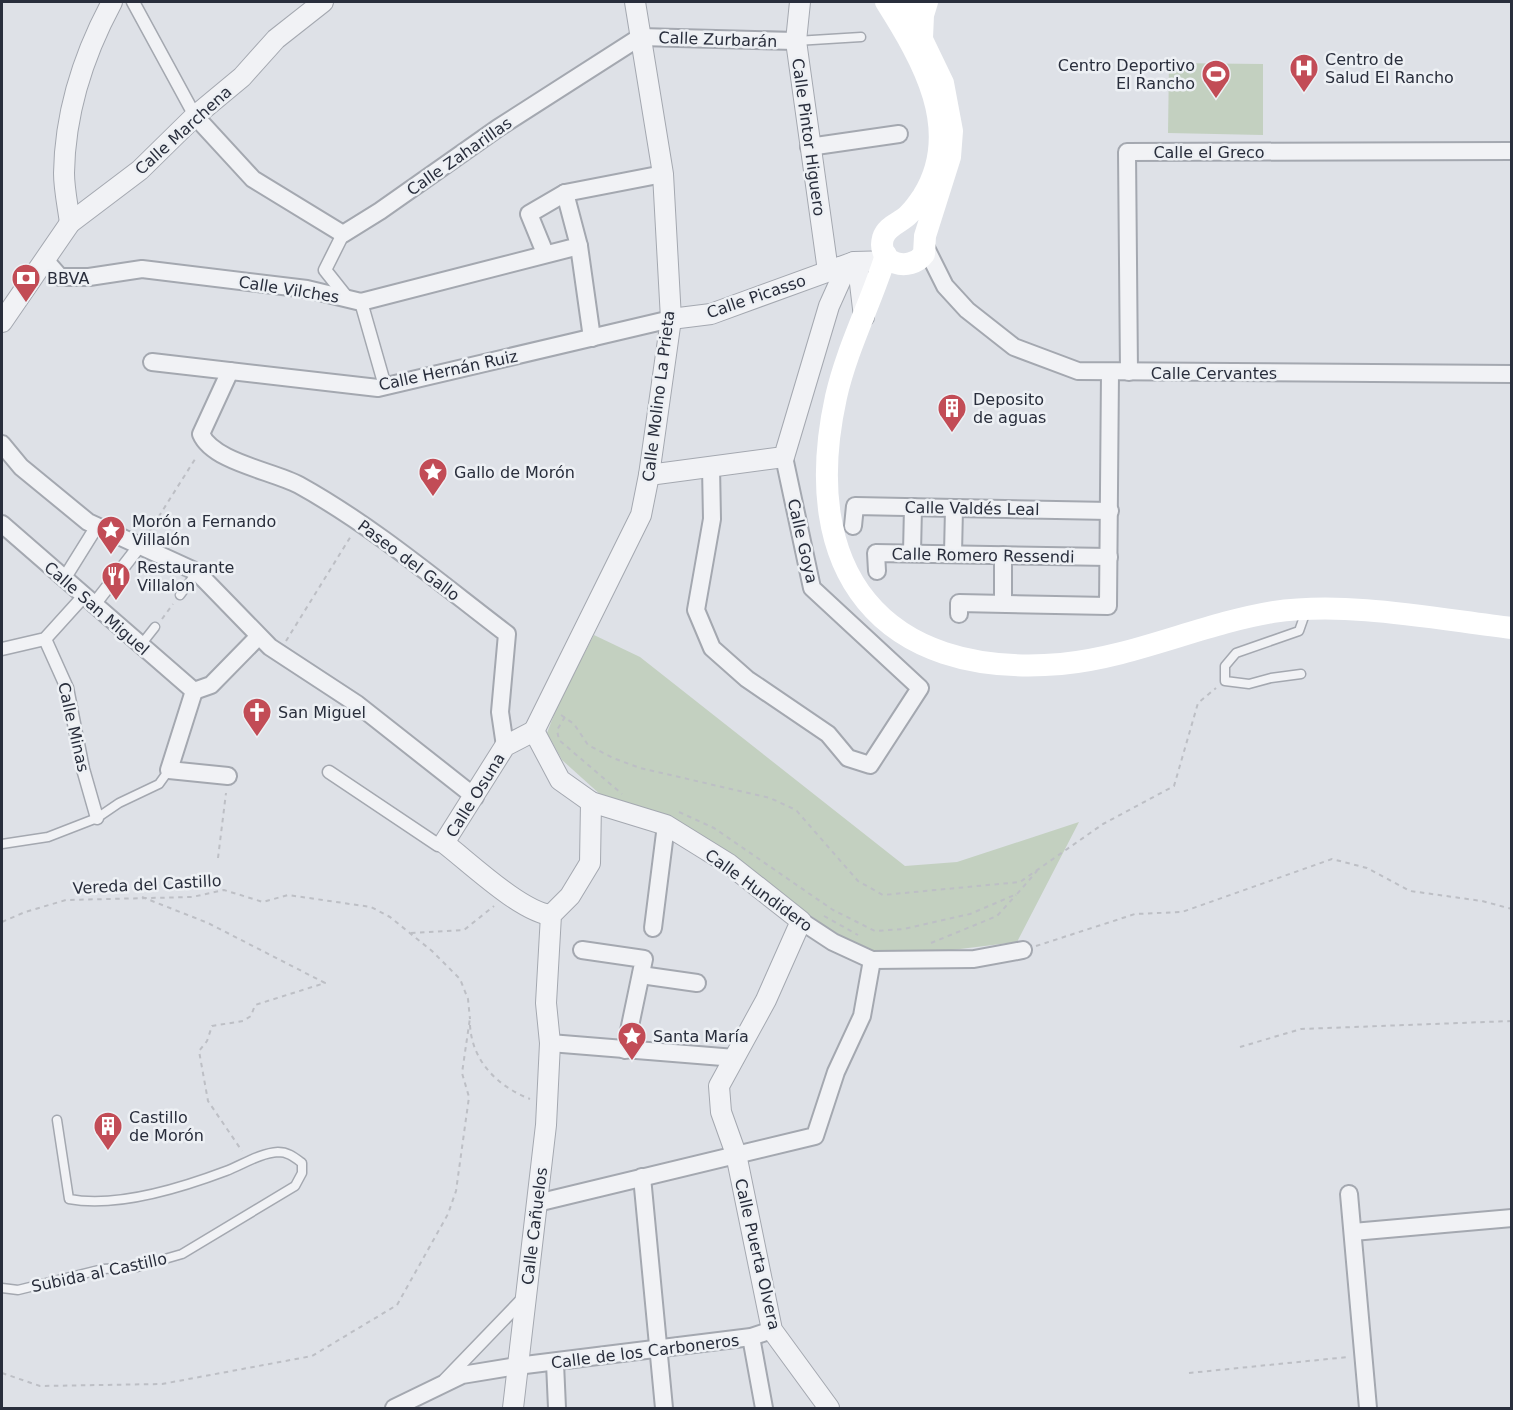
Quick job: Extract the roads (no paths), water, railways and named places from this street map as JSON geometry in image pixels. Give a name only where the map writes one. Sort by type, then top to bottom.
[{"type":"main road","points":[[886,2],[925,71],[936,101],[941,131],[934,174],[924,195],[910,214],[866,311],[848,352],[835,399],[829,450],[829,519],[834,542],[848,574],[882,617],[901,632],[925,646],[956,656],[1021,665],[1061,664],[1136,650],[1274,612],[1306,610],[1376,612],[1512,628]]},
{"type":"main road","points":[[893,252],[920,259],[950,157],[952,131],[943,83],[904,2]]},
{"type":"main road","points":[[922,38],[923,15],[927,2]]},
{"type":"main road","points":[[893,252],[917,226],[925,242]]},
{"type":"street","points":[[70,223],[64,174],[69,118],[90,44],[112,2]]},
{"type":"street","points":[[133,2],[195,116],[253,179],[343,234],[325,270],[354,300],[385,386]]},
{"type":"street","name":"Calle Marchena","points":[[2,322],[21,291],[46,261],[70,223],[140,170],[195,116],[242,77],[276,39],[323,2]]},
{"type":"street","points":[[635,2],[640,37]]},
{"type":"street","name":"Calle Pintor Higuero","points":[[800,2],[796,41],[809,147],[841,267],[859,275],[866,311]]},
{"type":"street","name":"Calle Zurbarán","points":[[640,37],[796,41]]},
{"type":"street","name":"Calle Molino La Prieta","points":[[534,732],[641,515],[650,475],[671,319],[663,174],[640,37]]},
{"type":"street","name":"Calle Zaharillas","points":[[343,234],[380,212],[498,128],[640,37]]},
{"type":"street","points":[[809,147],[899,134]]},
{"type":"street","name":"Calle el Greco","points":[[1129,372],[1127,152],[1512,151]]},
{"type":"street","points":[[540,254],[529,214],[565,193],[663,174]]},
{"type":"street","points":[[565,193],[579,246],[592,338]]},
{"type":"street","name":"Calle Cervantes","points":[[925,242],[945,286]]},
{"type":"street","name":"Calle Vilches","points":[[46,261],[60,277],[89,276],[142,269],[307,289],[354,300],[579,246]]},
{"type":"street","name":"Calle Picasso","points":[[671,319],[711,314],[841,267],[893,252]]},
{"type":"street","name":"Calle Cervantes","points":[[893,252],[945,286],[967,310],[1014,347],[1078,371],[1512,374]]},
{"type":"street","name":"Calle Goya","points":[[711,467],[712,519],[696,610],[712,648],[747,679],[828,734],[848,758],[870,765],[920,688],[812,588],[784,457],[829,306],[842,277],[841,267]]},
{"type":"street","name":"Calle Hernán Ruiz","points":[[152,362],[378,388],[671,319]]},
{"type":"street","name":"Paseo del Gallo","points":[[230,371],[201,434],[205,443],[235,460],[298,484],[359,523],[507,634],[500,712],[505,746]]},
{"type":"street","points":[[959,614],[959,603],[1108,606],[1110,372]]},
{"type":"street","points":[[2,444],[21,467],[55,497],[97,526],[141,544],[197,572],[258,637],[383,723],[475,796]]},
{"type":"street","points":[[650,475],[784,457]]},
{"type":"street","name":"Calle Valdés Leal","points":[[853,526],[855,506],[1110,511]]},
{"type":"street","points":[[912,553],[913,507]]},
{"type":"street","points":[[954,508],[954,554]]},
{"type":"street","name":"Calle San Miguel","points":[[2,524],[194,691]]},
{"type":"street","points":[[64,579],[97,526]]},
{"type":"street","points":[[2,649],[45,639],[88,601],[141,544]]},
{"type":"street","name":"Calle Romero Ressendi","points":[[877,571],[876,553],[1109,557]]},
{"type":"street","points":[[1003,555],[1003,603]]},
{"type":"street","points":[[228,776],[169,770],[194,691],[211,685],[258,637]]},
{"type":"street","name":"Calle Minas","points":[[45,639],[67,688],[83,769],[97,818]]},
{"type":"street","points":[[505,746],[534,732]]},
{"type":"street","name":"Calle Hundidero","points":[[534,732],[560,780],[591,802],[670,817],[801,921],[833,942],[872,960],[974,959],[1023,951]]},
{"type":"street","name":"Calle Osuna","points":[[444,843],[505,746]]},
{"type":"street","points":[[329,772],[438,845],[444,843],[507,893],[544,914],[551,915],[576,887],[590,863],[591,802]]},
{"type":"street","points":[[654,928],[670,817]]},
{"type":"street","name":"Calle Cañuelos","points":[[513,1408],[547,1106],[550,1043],[546,1003],[551,915]]},
{"type":"street","name":"Calle Puerta Olvera","points":[[801,921],[766,1000],[719,1086],[722,1112],[736,1154],[772,1330],[829,1408]]},
{"type":"street","points":[[582,950],[644,959],[625,1050]]},
{"type":"street","points":[[537,1203],[815,1136],[836,1072],[862,1016],[872,960]]},
{"type":"street","points":[[641,975],[697,983]]},
{"type":"street","points":[[550,1043],[735,1058]]},
{"type":"street","points":[[642,1177],[664,1408]]},
{"type":"street","points":[[1349,1194],[1368,1408]]},
{"type":"street","points":[[1353,1232],[1512,1218]]},
{"type":"street","points":[[439,1386],[525,1296]]},
{"type":"street","name":"Calle de los Carboneros","points":[[394,1408],[462,1375],[751,1337],[772,1330]]},
{"type":"street","points":[[751,1337],[764,1408]]},
{"type":"street","points":[[555,1363],[557,1408]]},
{"type":"lane","points":[[796,41],[861,37]]},
{"type":"lane","points":[[180,595],[197,572]]},
{"type":"lane","points":[[1301,674],[1249,684],[1225,681],[1225,666],[1236,653],[1299,631],[1306,610]]},
{"type":"lane","points":[[140,646],[155,627]]},
{"type":"lane","points":[[2,844],[48,837],[97,818],[119,803],[159,784],[169,770]]},
{"type":"lane","name":"Subida al Castillo","points":[[2,1288],[18,1290],[103,1269],[137,1266],[182,1254],[295,1186],[302,1173],[302,1163],[292,1154],[277,1152],[185,1187],[107,1202],[69,1199],[57,1120]]},
{"type":"place","name":"Centro de Salud El Rancho","points":[[1304,94]]},
{"type":"place","name":"Centro Deportivo El Rancho","points":[[1216,100]]},
{"type":"place","name":"BBVA","points":[[26,304]]},
{"type":"place","name":"Deposito de aguas","points":[[952,434]]},
{"type":"place","name":"Gallo de Morón","points":[[433,498]]},
{"type":"place","name":"Morón a Fernando Villalón","points":[[111,556]]},
{"type":"place","name":"Restaurante Villalon","points":[[116,602]]},
{"type":"place","name":"San Miguel","points":[[257,738]]},
{"type":"place","name":"Santa María","points":[[632,1062]]},
{"type":"place","name":"Castillo de Morón","points":[[108,1152]]}]
